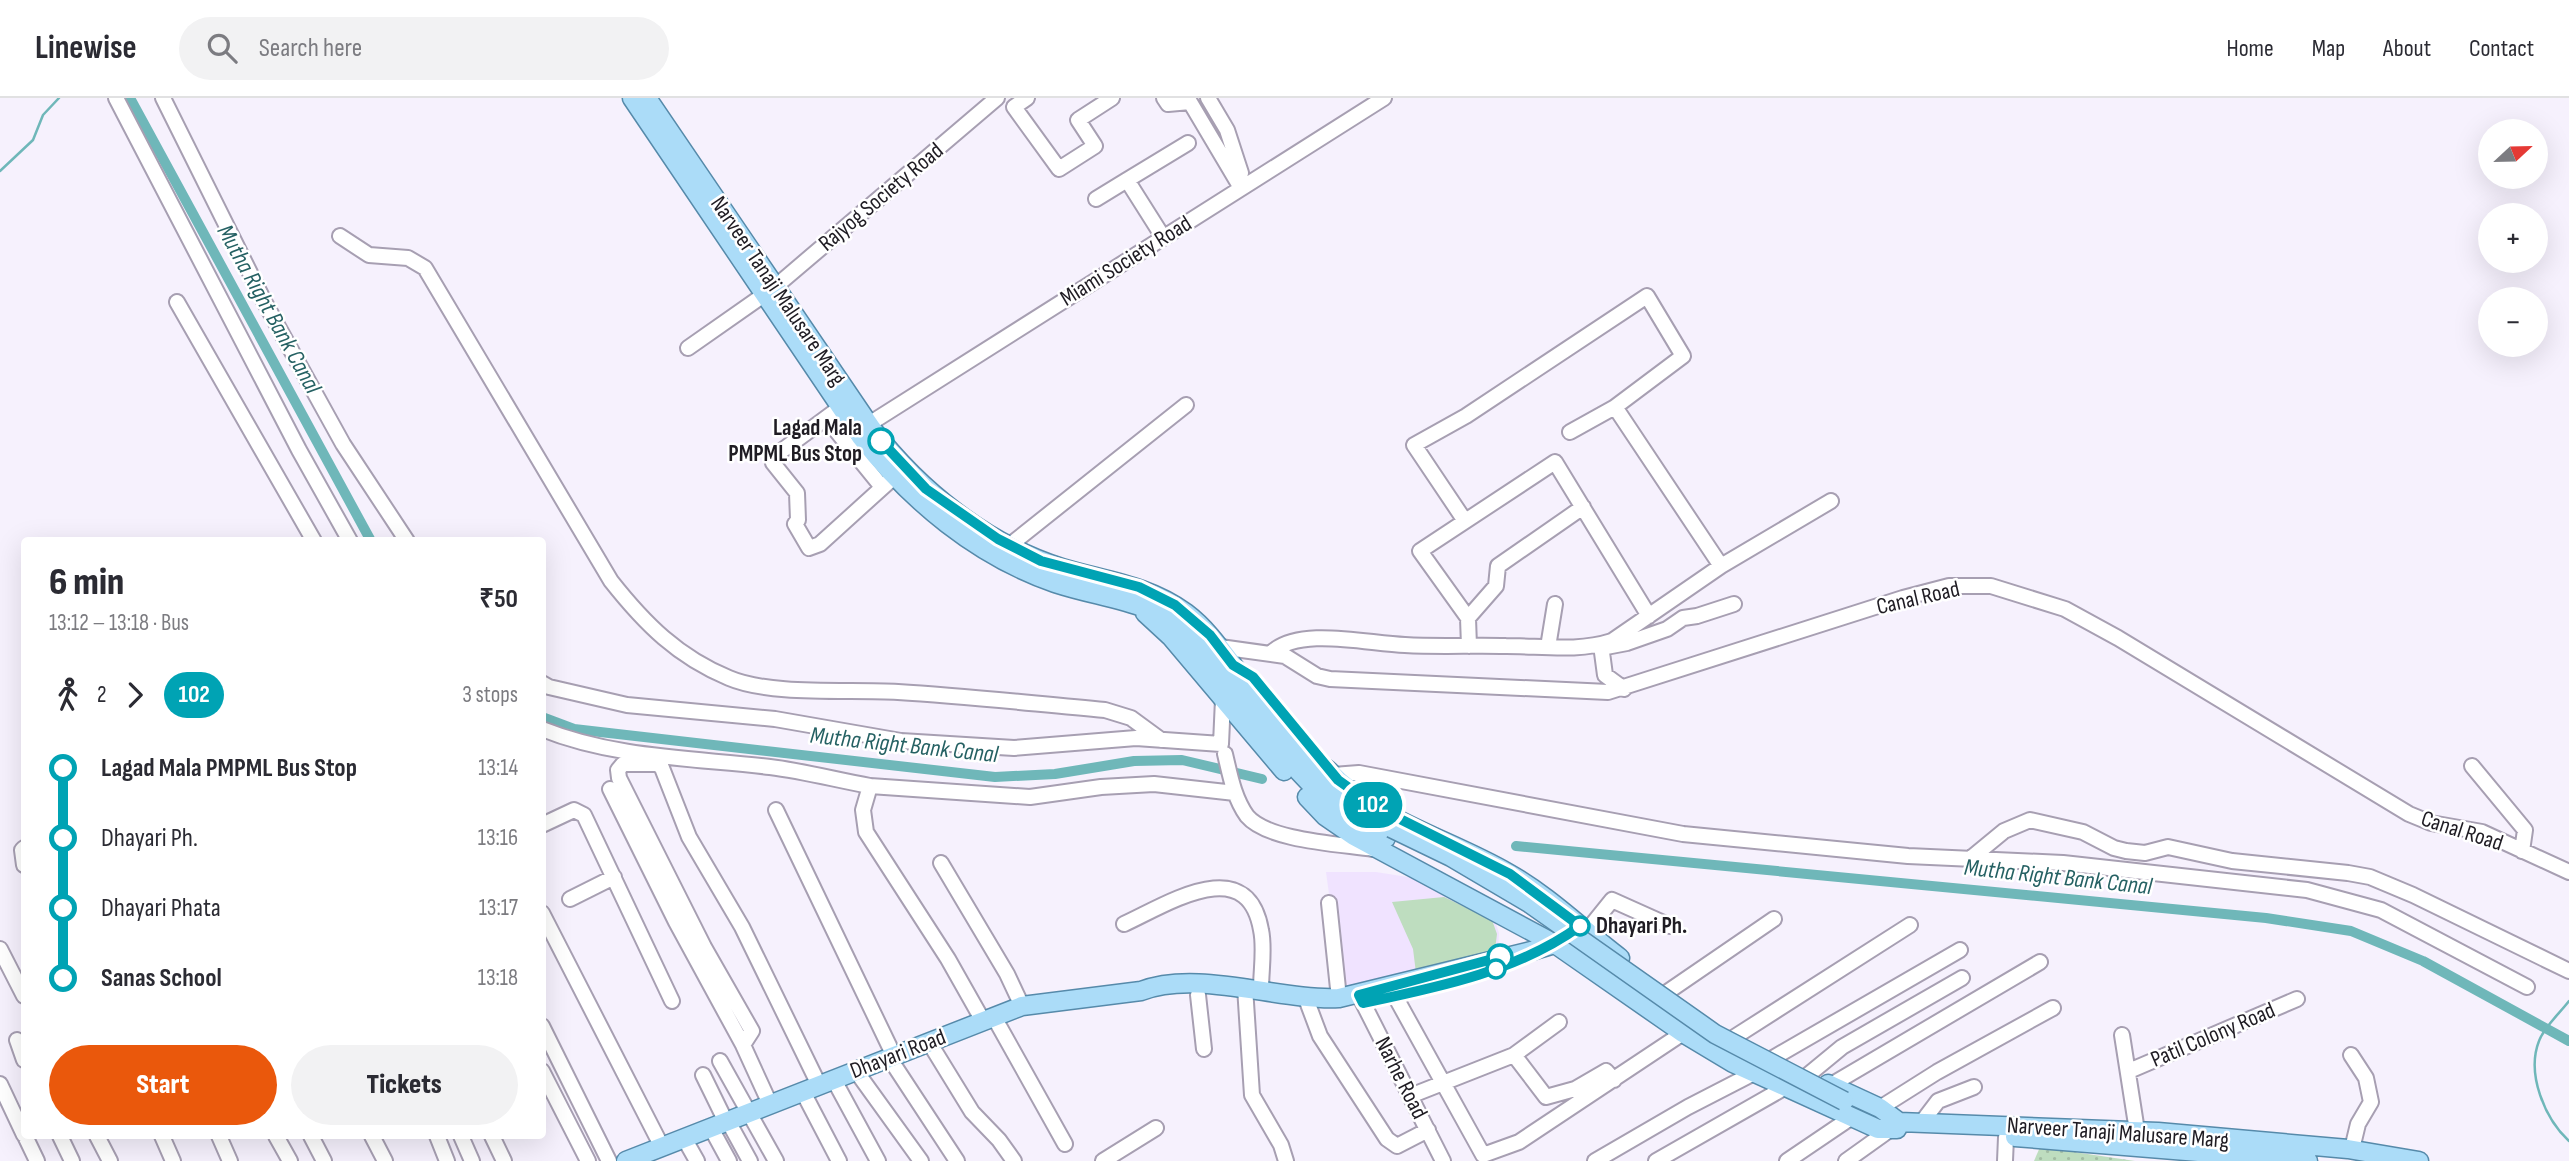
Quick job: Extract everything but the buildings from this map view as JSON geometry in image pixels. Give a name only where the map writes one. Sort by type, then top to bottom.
[{"type":"main road","name":"Narveer Tanaji Malusare Marg","points":[[632,98],[676,153],[770,291],[869,424],[891,453],[926,489],[950,508],[1010,545],[1064,568],[1139,587],[1188,614],[1220,647],[1233,665]]},
{"type":"main road","name":"Narveer Tanaji Malusare Marg","points":[[647,98],[676,153]]},
{"type":"main road","name":"Narveer Tanaji Malusare Marg","points":[[770,291],[888,482],[1018,568],[1059,584],[1124,600]]},
{"type":"main road","points":[[1124,600],[1147,615],[1171,637],[1292,781],[1325,816],[1385,839],[1451,857],[1529,903],[1715,1034],[1845,1109]]},
{"type":"main road","points":[[1124,600],[1171,619],[1193,637],[1308,782],[1340,812],[1385,839],[1422,870],[1555,944],[1683,1033],[1754,1073],[1784,1088],[1894,1127]]},
{"type":"main road","points":[[1233,665],[1332,790],[1367,818],[1385,839]]},
{"type":"main road","points":[[1233,665],[1253,677],[1333,775],[1376,807],[1510,874],[1696,1015],[1733,1038],[1880,1108],[1894,1127]]},
{"type":"main road","name":"Dhayari Road","points":[[626,1161],[655,1153],[684,1138],[1022,1006],[1141,991],[1153,986],[1250,991],[1319,999],[1361,999],[1555,944],[1583,928]]},
{"type":"main road","name":"Dhayari Road","points":[[1141,991],[1153,996],[1250,991],[1308,1004],[1395,996],[1493,970],[1528,958],[1535,950]]},
{"type":"main road","name":"Narveer Tanaji Malusare Marg","points":[[1894,1127],[1922,1122],[2137,1131],[2352,1149],[2419,1161]]},
{"type":"main road","name":"Narveer Tanaji Malusare Marg","points":[[1894,1127],[2308,1161]]},
{"type":"street","points":[[116,98],[299,450],[348,537]]},
{"type":"street","points":[[163,98],[265,303],[343,444],[404,537]]},
{"type":"street","name":"Rajyog Society Road","points":[[688,348],[770,291],[997,98]]},
{"type":"street","points":[[1027,98],[1014,107],[1059,169],[1095,146],[1078,120],[1112,98]]},
{"type":"street","points":[[1164,98],[1168,104],[1190,102],[1243,186]]},
{"type":"street","points":[[1208,98],[1227,132],[1243,186]]},
{"type":"street","name":"Miami Society Road","points":[[869,424],[1382,98]]},
{"type":"street","points":[[1213,142],[1227,132]]},
{"type":"street","points":[[1096,199],[1188,143]]},
{"type":"street","points":[[1127,180],[1163,237]]},
{"type":"street","points":[[340,236],[369,255],[408,258],[425,268],[611,581],[643,621],[668,644],[707,668],[748,684],[899,692],[1105,710],[1131,718],[1161,740]]},
{"type":"street","points":[[1465,521],[1414,445],[1466,416],[1647,296],[1683,356],[1615,407],[1570,432]]},
{"type":"street","points":[[177,302],[312,537]]},
{"type":"street","points":[[1010,545],[1186,405]]},
{"type":"street","points":[[826,418],[888,482],[820,544],[809,548],[795,524],[798,520],[797,493],[772,458],[826,418],[841,407]]},
{"type":"street","points":[[1615,407],[1721,566]]},
{"type":"street","points":[[1469,646],[1468,618],[1420,551],[1555,462],[1649,616]]},
{"type":"street","points":[[1601,645],[1649,616],[1721,566],[1831,501]]},
{"type":"street","points":[[1468,618],[1496,586],[1498,566],[1583,507]]},
{"type":"street","name":"Canal Road","points":[[1264,652],[1285,656],[1317,676],[1330,679],[1588,693],[1624,689],[1903,598],[1949,586],[1991,586],[2065,610],[2107,632],[2409,814],[2431,823],[2465,827],[2569,872]]},
{"type":"street","points":[[1548,647],[1555,604]]},
{"type":"street","points":[[1220,647],[1264,652],[1283,643],[1321,639],[1405,645],[1606,647],[1627,643],[1667,629],[1683,618],[1734,604]]},
{"type":"street","points":[[1601,645],[1605,674],[1624,689]]},
{"type":"street","points":[[546,685],[627,705],[775,719],[901,741],[1014,748],[1136,738],[1223,749]]},
{"type":"street","points":[[1223,699],[1223,749],[1235,793],[1249,818],[1276,834],[1385,839]]},
{"type":"street","points":[[546,731],[575,742],[618,750],[773,767],[870,786],[1030,797],[1146,784],[1235,793]]},
{"type":"street","points":[[743,1045],[752,1031],[640,824],[619,778],[618,771],[623,764],[658,764],[662,768],[689,837],[742,927],[818,1086],[839,1161]]},
{"type":"street","points":[[2472,766],[2525,830],[2522,851]]},
{"type":"street","points":[[1333,775],[1359,773],[1683,834],[1758,843],[2076,865],[2307,890],[2346,898],[2381,910],[2436,937],[2527,988]]},
{"type":"street","points":[[870,786],[863,810],[866,832],[989,1019],[1065,1144]]},
{"type":"street","points":[[610,789],[682,933],[743,1045],[770,1104]]},
{"type":"street","points":[[776,810],[894,1056],[892,1062],[957,1161]]},
{"type":"street","points":[[546,823],[569,812],[581,812],[672,1001]]},
{"type":"street","points":[[1970,859],[2004,831],[2030,820],[2083,832],[2113,848],[2126,851],[2145,853],[2168,848],[2232,861],[2370,877],[2569,971]]},
{"type":"street","points":[[941,863],[1007,974],[1022,1006]]},
{"type":"street","points":[[570,899],[614,877]]},
{"type":"street","points":[[1124,924],[1198,891],[1216,886],[1226,887],[1244,897],[1258,917],[1262,933],[1250,991],[1252,1095],[1281,1145],[1286,1161]]},
{"type":"street","points":[[1583,928],[1612,901],[1670,926]]},
{"type":"street","points":[[1329,903],[1339,998]]},
{"type":"street","points":[[1666,992],[1774,919]]},
{"type":"street","points":[[546,922],[655,1153]]},
{"type":"street","points":[[1733,1038],[1910,925]]},
{"type":"street","points":[[0,949],[21,990]]},
{"type":"street","points":[[1773,1058],[1960,950]]},
{"type":"street","points":[[1831,1086],[2040,962]]},
{"type":"street","points":[[1808,1074],[1842,1047],[1962,978]]},
{"type":"street","points":[[1198,995],[1204,1049]]},
{"type":"street","points":[[1395,996],[1445,1081],[1483,1155],[1519,1142],[1614,1080],[1683,1033],[1696,1015]]},
{"type":"street","name":"Narhe Road","points":[[1361,999],[1443,1161]]},
{"type":"street","name":"Patil Colony Road","points":[[2129,1071],[2297,999]]},
{"type":"street","points":[[1308,1004],[1320,1036],[1387,1139],[1396,1146],[1428,1129]]},
{"type":"street","points":[[1880,1108],[1937,1072],[2053,1008]]},
{"type":"street","points":[[1410,1096],[1514,1055],[1559,1022]]},
{"type":"street","points":[[546,1034],[609,1161]]},
{"type":"street","name":"Patil Colony Road","points":[[2122,1035],[2137,1131]]},
{"type":"street","points":[[17,1040],[21,1051]]},
{"type":"street","points":[[929,1042],[972,1112],[999,1140],[1014,1161]]},
{"type":"street","points":[[1514,1055],[1546,1097],[1575,1089],[1606,1072],[1614,1080]]},
{"type":"street","points":[[2351,1055],[2371,1094],[2371,1102],[2358,1125],[2352,1149]]},
{"type":"street","points":[[720,1060],[747,1114],[776,1161]]},
{"type":"street","points":[[856,1071],[920,1161]]},
{"type":"street","points":[[1595,1161],[1754,1073]]},
{"type":"street","points":[[703,1076],[722,1123],[729,1161]]},
{"type":"street","points":[[546,1079],[588,1161]]},
{"type":"street","points":[[0,1084],[21,1127]]},
{"type":"street","points":[[818,1086],[878,1161]]},
{"type":"street","points":[[1922,1122],[1938,1101],[1974,1087]]},
{"type":"street","points":[[1656,1161],[1784,1088]]},
{"type":"street","points":[[1787,1161],[1845,1109]]},
{"type":"street","points":[[722,1123],[750,1161]]},
{"type":"street","points":[[1846,1161],[1894,1127]]},
{"type":"street","points":[[1107,1160],[1156,1128]]},
{"type":"street","points":[[2005,1161],[2007,1137]]},
{"type":"street","points":[[684,1138],[697,1161]]},
{"type":"street","points":[[27,1139],[37,1161]]},
{"type":"street","points":[[61,1139],[72,1161]]},
{"type":"street","points":[[99,1139],[110,1161]]},
{"type":"street","points":[[163,1139],[173,1161]]},
{"type":"street","points":[[220,1139],[230,1161]]},
{"type":"street","points":[[278,1139],[290,1161]]},
{"type":"street","points":[[313,1139],[324,1161]]},
{"type":"street","points":[[374,1139],[385,1161]]},
{"type":"street","points":[[438,1139],[447,1161]]},
{"type":"street","points":[[462,1139],[472,1161]]},
{"type":"street","points":[[493,1139],[504,1161]]},
{"type":"shaded area","points":[[1326,872],[1376,872],[1420,879],[1494,918],[1499,933],[1498,953],[1342,988]]},
{"type":"green space","points":[[1444,897],[1492,920],[1497,934],[1495,950],[1416,973],[1413,949],[1392,902]]},
{"type":"green space","points":[[2040,1147],[2135,1161],[2034,1161]]},
{"type":"waterway","points":[[0,171],[33,140],[43,115],[59,98]]},
{"type":"waterway","name":"Mutha Right Bank Canal","points":[[130,98],[369,537]]},
{"type":"waterway","name":"Mutha Right Bank Canal","points":[[546,718],[574,729],[995,777],[1055,774],[1134,761],[1182,760],[1262,779]]},
{"type":"waterway","name":"Mutha Right Bank Canal","points":[[1516,846],[2266,918],[2351,931],[2423,961],[2569,1041]]},
{"type":"waterway","points":[[2569,1001],[2541,1036],[2535,1067],[2540,1095],[2552,1121],[2569,1141]]},
{"type":"bus line","name":"102","points":[[881,441],[926,489],[998,539],[1041,561],[1139,587],[1175,605],[1199,623],[1233,665],[1253,677],[1338,780],[1376,807],[1510,874],[1580,926],[1555,944],[1535,950],[1528,958],[1425,989],[1363,1003],[1359,995],[1500,957]]},
{"type":"place","name":"Lagad Mala PMPML Bus Stop","points":[[881,441]]},
{"type":"place","name":"Dhayari Ph.","points":[[1580,926]]}]
